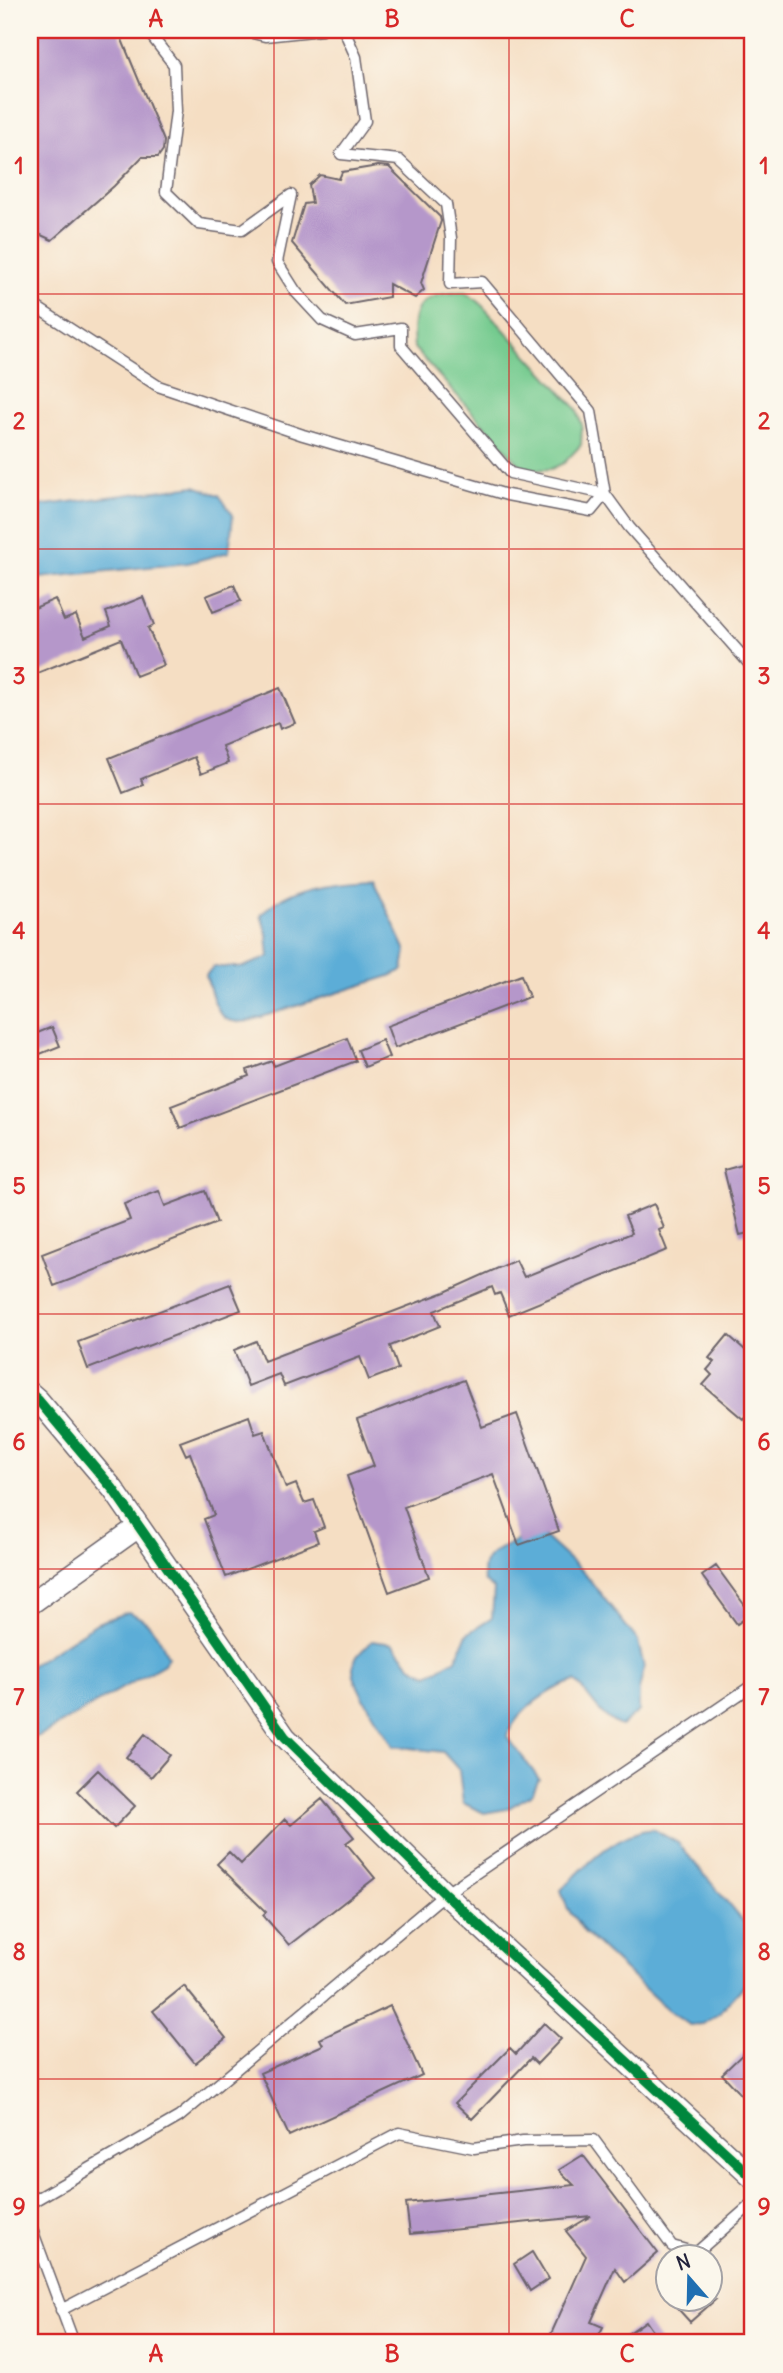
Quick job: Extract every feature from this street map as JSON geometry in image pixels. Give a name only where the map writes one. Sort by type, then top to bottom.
[{"type":"street","points":[[30,1393],[113,1489],[285,1737],[445,1894],[753,2178]]},
{"type":"street","points":[[30,1604],[138,1527]]},
{"type":"lane","points":[[147,30],[174,65],[176,111],[166,192],[199,224],[242,230],[291,195],[277,262],[296,292],[322,320],[355,335],[401,328],[401,346],[510,473],[605,494]]},
{"type":"lane","points":[[241,30],[265,36],[323,30]]},
{"type":"lane","points":[[344,30],[356,57],[365,121],[341,154],[399,160],[446,204],[451,238],[450,284],[482,282],[592,411],[605,494],[629,527],[753,668]]},
{"type":"lane","points":[[30,303],[158,386],[303,435],[507,495],[591,511],[605,494]]},
{"type":"lane","points":[[30,2203],[179,2117],[445,1894],[753,1685]]},
{"type":"lane","points":[[61,2310],[399,2133],[474,2148],[523,2141],[593,2140],[672,2245],[696,2253],[753,2203]]},
{"type":"lane","points":[[30,2224],[74,2343]]},
{"type":"green space","points":[[464,292],[478,301],[576,408],[582,425],[581,445],[564,463],[551,469],[532,470],[520,465],[414,348],[414,321],[421,305],[437,296]]},
{"type":"water","points":[[195,486],[219,495],[233,515],[229,552],[188,563],[30,579],[30,507]]},
{"type":"water","points":[[373,879],[406,951],[403,970],[249,1021],[231,1021],[221,1014],[206,975],[213,967],[243,967],[269,957],[267,934],[261,915],[272,905],[313,886]]},
{"type":"water","points":[[539,1532],[584,1573],[638,1641],[644,1667],[639,1690],[639,1711],[621,1726],[607,1718],[575,1681],[535,1701],[518,1717],[507,1736],[539,1779],[532,1794],[507,1809],[484,1813],[463,1803],[459,1770],[443,1752],[393,1746],[357,1685],[353,1667],[358,1656],[372,1641],[393,1644],[411,1666],[428,1675],[456,1659],[467,1634],[492,1618],[494,1589],[484,1581],[483,1575],[487,1559],[519,1539]]},
{"type":"water","points":[[128,1612],[143,1619],[157,1635],[168,1656],[164,1664],[39,1736],[30,1738],[30,1666],[97,1623]]},
{"type":"water","points":[[653,1829],[678,1843],[753,1933],[753,1976],[719,2013],[703,2024],[690,2025],[671,2013],[585,1933],[567,1907],[561,1890],[614,1843]]},
{"type":"building","points":[[30,30],[118,30],[164,141],[163,150],[158,157],[142,157],[114,186],[52,240],[30,230]]},
{"type":"building","points":[[378,166],[389,167],[441,221],[421,283],[424,290],[415,298],[389,284],[389,297],[345,305],[292,243],[304,204],[312,203],[309,185],[320,175],[339,179],[342,172]]},
{"type":"building","points":[[234,585],[241,601],[213,612],[206,596]]},
{"type":"building","points":[[143,597],[154,625],[148,628],[164,665],[136,676],[121,639],[30,676],[30,610],[55,599],[64,620],[76,615],[85,637],[111,626],[106,612]]},
{"type":"building","points":[[280,688],[295,723],[280,729],[278,723],[222,746],[228,763],[201,774],[194,757],[141,779],[143,785],[123,793],[109,758]]},
{"type":"building","points":[[521,975],[529,997],[395,1048],[387,1026]]},
{"type":"building","points":[[52,1027],[60,1046],[30,1058],[30,1036]]},
{"type":"building","points":[[347,1038],[356,1061],[180,1128],[171,1106],[249,1076],[247,1070],[272,1061],[274,1066]]},
{"type":"building","points":[[382,1040],[389,1057],[365,1067],[358,1050]]},
{"type":"building","points":[[753,1162],[753,1232],[740,1235],[724,1170]]},
{"type":"building","points":[[159,1191],[165,1206],[205,1191],[217,1223],[54,1286],[42,1254],[130,1220],[124,1204]]},
{"type":"building","points":[[654,1204],[664,1228],[659,1230],[667,1250],[509,1315],[500,1293],[495,1295],[492,1287],[434,1311],[440,1326],[390,1346],[398,1369],[369,1380],[360,1357],[284,1386],[279,1374],[248,1386],[234,1350],[256,1341],[264,1361],[445,1292],[516,1260],[524,1277],[632,1233],[625,1216]]},
{"type":"building","points":[[230,1284],[241,1310],[88,1369],[78,1342]]},
{"type":"building","points":[[728,1335],[753,1357],[753,1407],[743,1419],[703,1385],[712,1375],[707,1370],[714,1362],[709,1358]]},
{"type":"building","points":[[464,1380],[482,1427],[517,1414],[559,1531],[519,1545],[493,1474],[404,1507],[429,1577],[389,1592],[347,1476],[374,1466],[357,1420]]},
{"type":"building","points":[[249,1416],[255,1434],[264,1431],[286,1488],[296,1484],[304,1503],[314,1500],[324,1527],[314,1531],[318,1542],[226,1577],[204,1519],[214,1515],[190,1453],[186,1455],[180,1442]]},
{"type":"building","points":[[716,1566],[751,1614],[737,1624],[702,1576]]},
{"type":"building","points":[[145,1734],[170,1755],[151,1777],[126,1757]]},
{"type":"building","points":[[98,1770],[135,1806],[114,1828],[77,1791]]},
{"type":"building","points":[[322,1799],[354,1837],[346,1843],[375,1878],[289,1945],[263,1915],[266,1912],[217,1864],[229,1852],[241,1864],[285,1819],[291,1825]]},
{"type":"building","points":[[184,1986],[226,2038],[195,2063],[153,2011]]},
{"type":"building","points":[[390,2006],[422,2075],[289,2136],[260,2073],[323,2045],[320,2039]]},
{"type":"building","points":[[544,2023],[561,2039],[537,2064],[531,2058],[472,2119],[455,2103],[510,2048],[516,2054]]},
{"type":"building","points":[[753,2044],[753,2107],[722,2074]]},
{"type":"building","points":[[583,2155],[654,2248],[654,2257],[625,2282],[615,2268],[591,2322],[603,2327],[595,2343],[547,2343],[586,2256],[566,2231],[591,2216],[410,2234],[406,2203],[574,2185],[559,2170]]},
{"type":"building","points":[[532,2252],[548,2279],[530,2291],[514,2264]]},
{"type":"building","points":[[683,2314],[699,2314],[690,2322]]},
{"type":"building","points":[[646,2321],[661,2343],[615,2343]]},
{"type":"cycle path","points":[[30,1393],[113,1489],[285,1737],[445,1894],[753,2178]]}]
